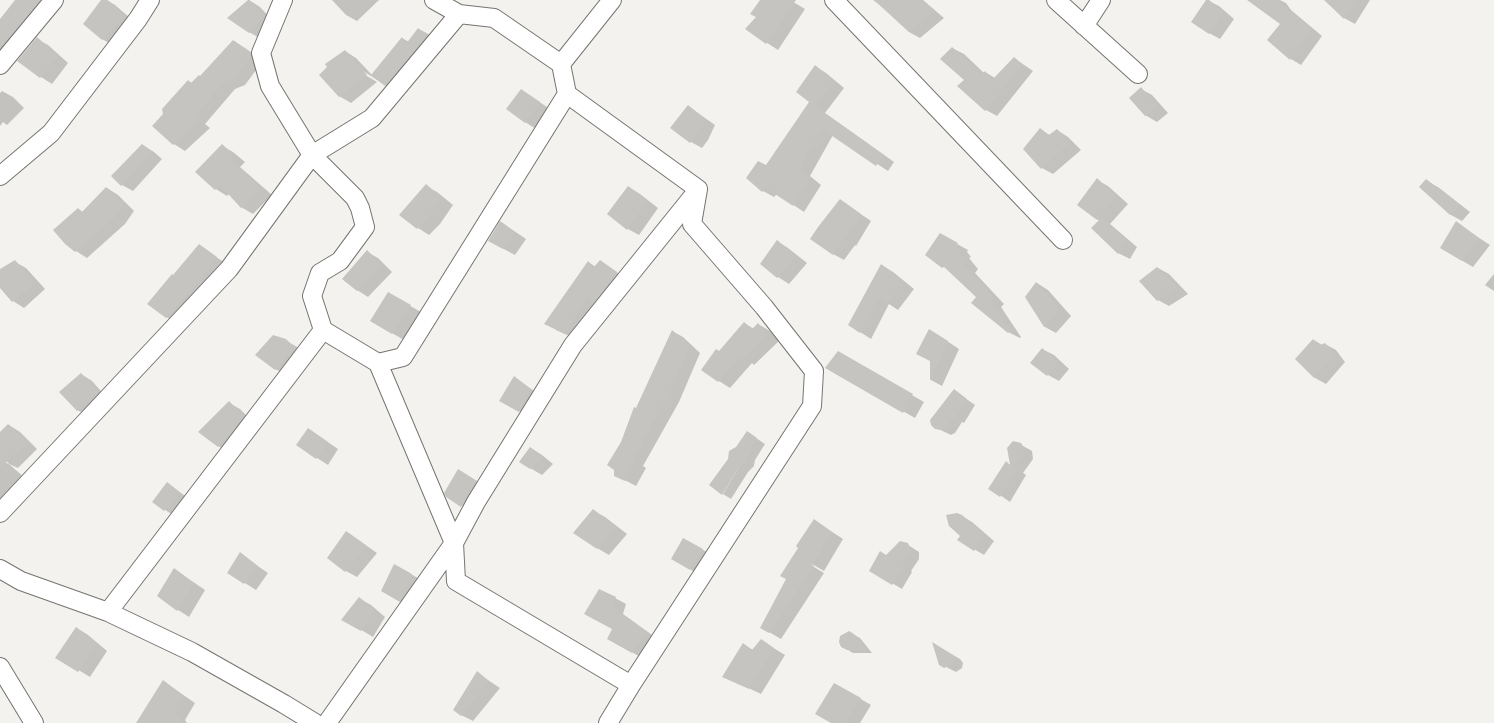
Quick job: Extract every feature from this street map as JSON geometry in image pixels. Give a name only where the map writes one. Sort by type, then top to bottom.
[{"type":"street","points":[[0,65],[54,0]]},
{"type":"street","points":[[0,176],[51,133],[138,19],[150,0]]},
{"type":"street","points":[[283,0],[261,53],[270,86],[312,155],[355,198],[360,208],[365,227],[340,261],[320,273],[312,296],[323,330],[378,363],[454,543],[456,582],[632,685]]},
{"type":"street","points":[[434,0],[459,14],[494,18],[561,64],[567,94],[698,189]]},
{"type":"street","points":[[561,64],[612,0]]},
{"type":"street","points":[[834,0],[1063,240]]},
{"type":"street","points":[[1056,0],[1138,74]]},
{"type":"street","points":[[1084,26],[1101,0]]},
{"type":"street","points":[[0,513],[229,269],[312,155],[372,118],[459,14]]},
{"type":"street","points":[[378,363],[402,357],[567,94]]},
{"type":"street","points":[[327,723],[454,543],[476,502],[573,345],[698,189]]},
{"type":"street","points":[[608,723],[812,406],[814,371],[764,307],[692,224],[698,189]]},
{"type":"street","points":[[108,612],[323,330]]},
{"type":"street","points":[[0,569],[21,581],[108,612],[192,652],[315,723]]},
{"type":"street","points":[[0,667],[34,723]]},
{"type":"building","points":[[15,0],[40,0],[0,49],[0,19]]},
{"type":"building","points":[[101,0],[107,0],[125,16],[102,40],[83,24]]},
{"type":"building","points":[[248,0],[265,16],[249,33],[227,18]]},
{"type":"building","points":[[760,0],[796,0],[766,44],[745,29],[756,17],[750,14]]},
{"type":"building","points":[[874,0],[921,0],[934,11],[909,32]]},
{"type":"building","points":[[1206,0],[1209,0],[1223,12],[1209,34],[1191,22]]},
{"type":"building","points":[[1247,0],[1279,0],[1312,29],[1290,60],[1267,40],[1280,24]]},
{"type":"building","points":[[1324,0],[1355,0],[1344,19]]},
{"type":"building","points":[[418,28],[427,36],[385,86],[371,75],[402,37],[406,44]]},
{"type":"building","points":[[37,37],[58,56],[40,78],[17,61]]},
{"type":"building","points":[[233,40],[251,53],[251,55],[234,79],[223,83],[194,117],[199,121],[173,145],[152,126],[163,114],[162,109],[188,80],[191,83],[199,75],[200,76]]},
{"type":"building","points":[[952,47],[982,74],[985,71],[992,80],[1014,57],[1022,64],[985,111],[957,86],[964,80],[940,59]]},
{"type":"building","points":[[345,50],[367,75],[339,97],[319,75],[327,67],[325,64]]},
{"type":"building","points":[[815,65],[834,81],[815,106],[884,155],[876,166],[822,129],[799,169],[811,178],[793,206],[766,188],[762,192],[746,178],[758,161],[766,165],[809,102],[796,92]]},
{"type":"building","points":[[1141,87],[1157,106],[1145,116],[1129,98]]},
{"type":"building","points":[[521,89],[540,102],[525,123],[506,109]]},
{"type":"building","points":[[688,105],[704,118],[697,133],[690,143],[670,128]]},
{"type":"building","points":[[1040,128],[1049,135],[1057,129],[1070,143],[1041,169],[1023,149]]},
{"type":"building","points":[[142,144],[152,152],[121,186],[111,176]]},
{"type":"building","points":[[222,144],[234,155],[230,160],[261,188],[241,208],[220,185],[215,190],[195,172]]},
{"type":"building","points":[[1097,178],[1117,197],[1097,220],[1077,205]]},
{"type":"building","points":[[1426,179],[1460,205],[1450,215],[1419,187]]},
{"type":"building","points":[[426,184],[442,198],[417,229],[399,215]]},
{"type":"building","points":[[628,186],[647,201],[627,230],[607,214]]},
{"type":"building","points":[[106,187],[123,204],[114,218],[75,252],[65,244],[53,230],[78,208],[82,212]]},
{"type":"building","points":[[840,199],[861,214],[833,255],[810,239]]},
{"type":"building","points":[[1101,218],[1126,240],[1118,254],[1091,228]]},
{"type":"building","points":[[500,221],[515,232],[503,249],[488,241]]},
{"type":"building","points":[[1456,221],[1479,238],[1462,261],[1440,248]]},
{"type":"building","points":[[940,233],[958,243],[956,245],[960,250],[958,251],[967,262],[964,266],[994,297],[991,301],[1011,330],[1008,333],[971,303],[976,297],[944,267],[942,268],[925,255]]},
{"type":"building","points":[[777,240],[796,256],[777,278],[760,264]]},
{"type":"building","points":[[199,244],[217,257],[193,289],[166,318],[147,304]]},
{"type":"building","points":[[367,250],[382,265],[357,291],[342,279]]},
{"type":"building","points":[[15,260],[35,283],[12,302],[0,288],[0,269]]},
{"type":"building","points":[[600,260],[617,272],[594,302],[587,297],[565,334],[544,324],[588,261],[594,267]]},
{"type":"building","points":[[881,264],[903,282],[887,304],[878,298],[860,333],[848,325]]},
{"type":"building","points":[[1157,267],[1177,287],[1157,301],[1139,281]]},
{"type":"building","points":[[1036,282],[1060,309],[1044,327],[1025,297]]},
{"type":"building","points":[[388,292],[411,305],[392,334],[370,321]]},
{"type":"building","points":[[744,322],[752,329],[758,323],[768,335],[742,359],[740,357],[718,382],[701,370],[716,349],[719,351]]},
{"type":"building","points":[[929,329],[948,341],[930,381],[930,361],[916,354]]},
{"type":"building","points":[[672,330],[690,346],[668,396],[632,460],[635,461],[625,481],[614,476],[614,470],[607,465],[621,442],[634,407],[636,408]]},
{"type":"building","points":[[273,335],[286,339],[295,348],[275,370],[255,355]]},
{"type":"building","points":[[1313,339],[1318,346],[1325,343],[1335,355],[1314,378],[1295,359]]},
{"type":"building","points":[[1042,348],[1058,362],[1047,376],[1030,363]]},
{"type":"building","points":[[838,351],[913,394],[903,413],[825,368]]},
{"type":"building","points":[[81,373],[98,392],[77,411],[59,392]]},
{"type":"building","points":[[514,376],[531,389],[519,412],[499,401]]},
{"type":"building","points":[[954,389],[967,399],[955,419],[953,418],[946,428],[941,430],[935,429],[931,425],[930,420]]},
{"type":"building","points":[[229,401],[244,416],[218,447],[198,432]]},
{"type":"building","points":[[8,424],[27,442],[0,468],[0,432]]},
{"type":"building","points":[[308,428],[328,442],[316,459],[296,445]]},
{"type":"building","points":[[747,431],[757,438],[746,455],[745,461],[739,467],[722,495],[709,485],[728,459],[729,451],[736,447]]},
{"type":"building","points":[[1013,441],[1021,443],[1025,450],[1014,467],[1017,469],[1000,497],[988,489],[1006,461],[1010,465],[1007,448]]},
{"type":"building","points":[[530,447],[543,457],[530,469],[519,462]]},
{"type":"building","points":[[458,469],[477,481],[461,507],[446,497],[444,493]]},
{"type":"building","points":[[167,482],[181,493],[164,511],[152,502]]},
{"type":"building","points":[[593,509],[616,527],[597,549],[573,533]]},
{"type":"building","points":[[957,513],[962,515],[985,535],[974,551],[957,540],[960,536],[949,526],[946,515]]},
{"type":"building","points":[[814,519],[832,532],[812,565],[814,566],[769,633],[760,628],[786,579],[780,576],[798,548],[796,546]]},
{"type":"building","points":[[346,531],[367,546],[345,572],[327,558]]},
{"type":"building","points":[[683,538],[703,549],[690,570],[671,559]]},
{"type":"building","points":[[900,541],[908,543],[911,551],[902,565],[904,566],[892,585],[869,571],[880,551],[886,555]]},
{"type":"building","points":[[240,552],[258,566],[244,584],[227,573]]},
{"type":"building","points":[[394,564],[412,574],[400,602],[381,591]]},
{"type":"building","points":[[174,568],[194,583],[177,611],[157,596]]},
{"type":"building","points":[[599,589],[616,597],[612,607],[648,633],[632,653],[607,639],[612,629],[584,614]]},
{"type":"building","points":[[359,597],[375,610],[361,631],[341,620]]},
{"type":"building","points":[[76,627],[97,644],[78,672],[55,658]]},
{"type":"building","points":[[849,631],[854,634],[868,651],[847,650],[841,647],[839,642],[840,636]]},
{"type":"building","points":[[761,639],[774,648],[749,689],[722,677],[743,643],[752,650]]},
{"type":"building","points":[[932,642],[953,655],[954,660],[951,665],[944,668],[939,665]]},
{"type":"building","points":[[477,671],[489,681],[461,716],[453,710]]},
{"type":"building","points":[[163,680],[184,696],[174,713],[183,723],[136,723]]},
{"type":"building","points":[[834,683],[861,698],[845,723],[831,723],[815,714]]}]
